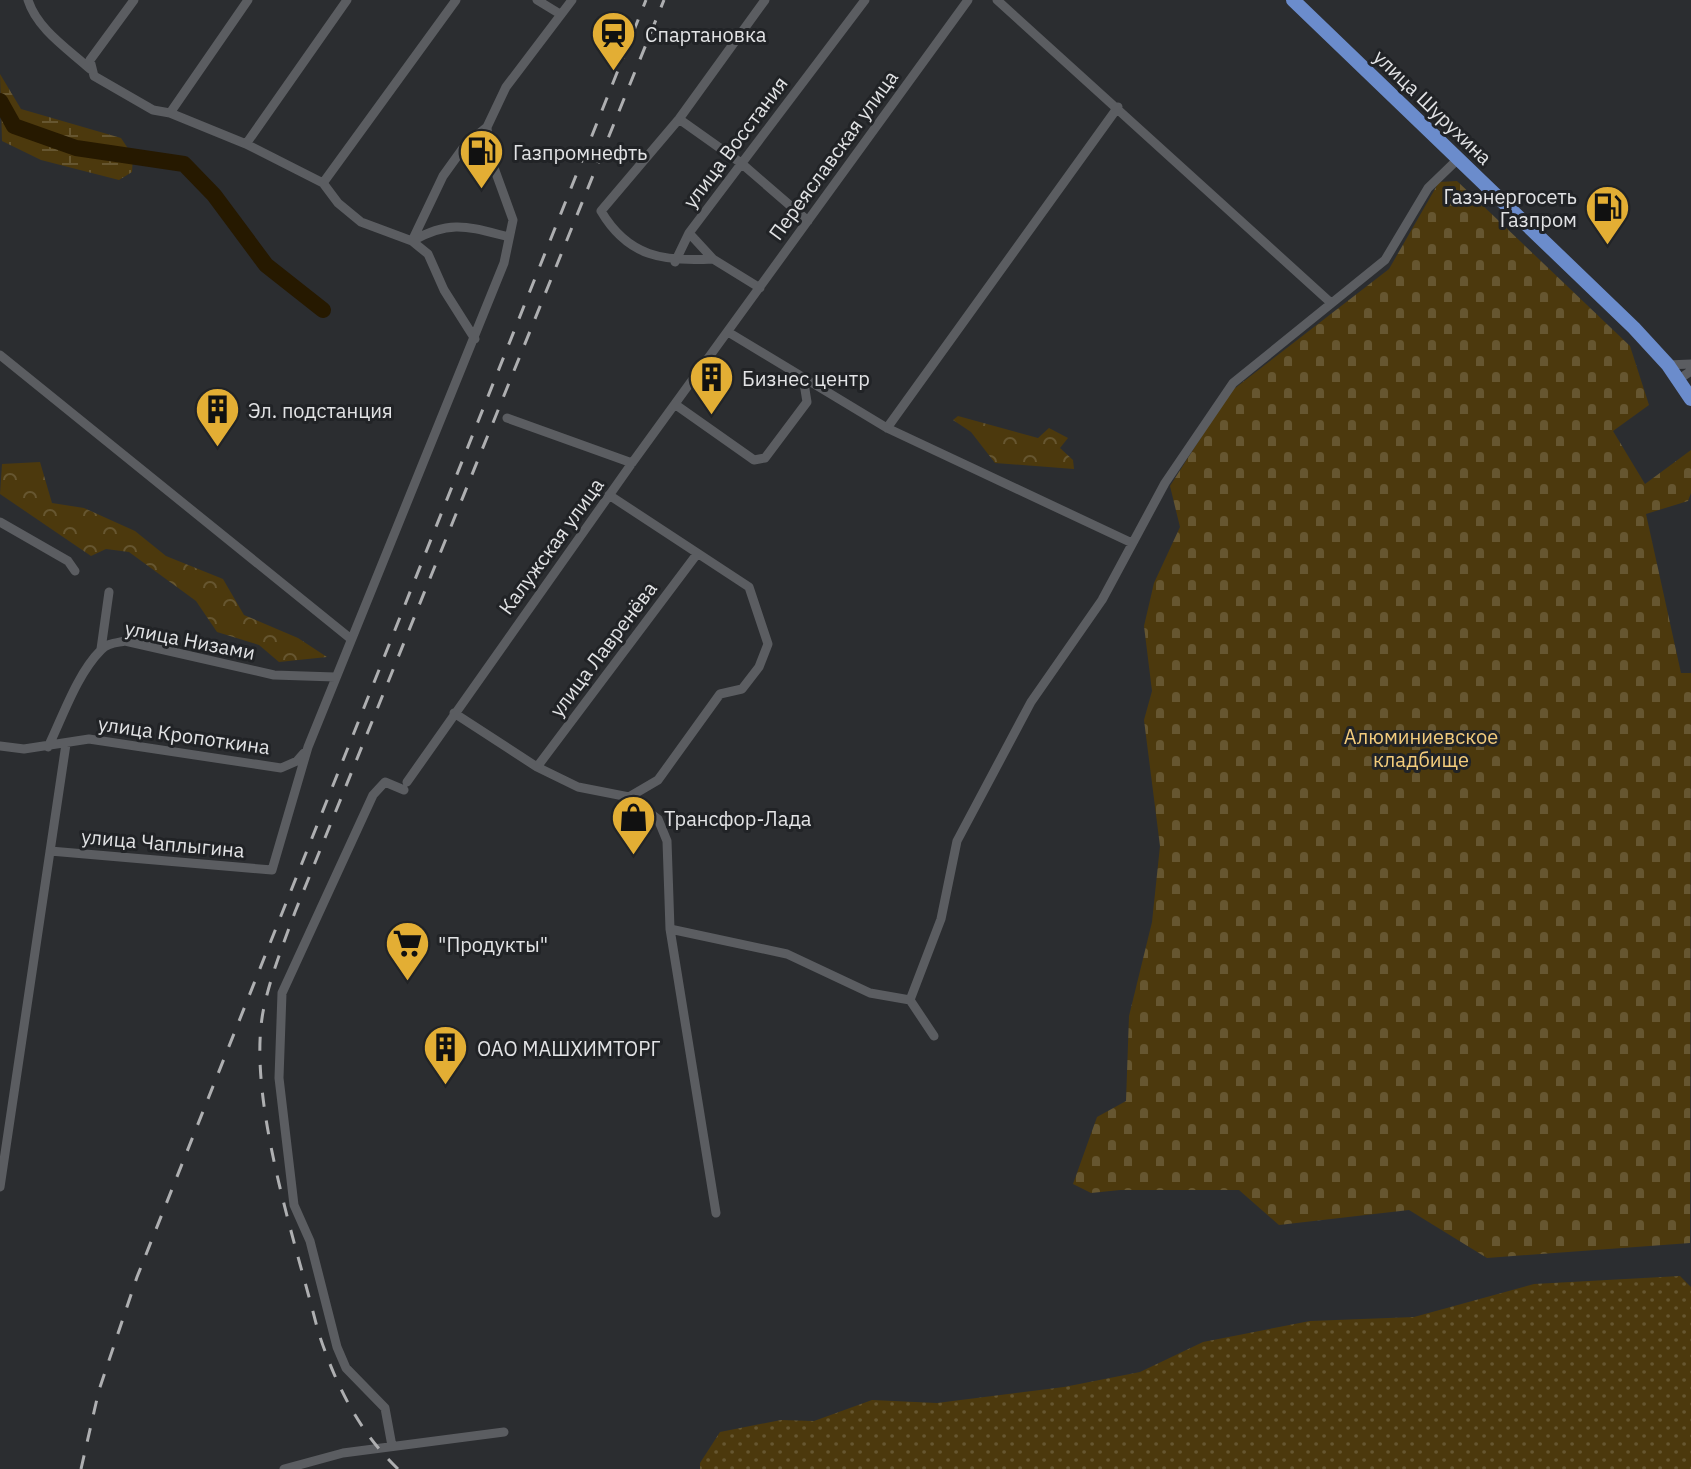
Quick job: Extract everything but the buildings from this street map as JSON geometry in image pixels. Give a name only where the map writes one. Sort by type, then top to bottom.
[{"type":"highway","name":"улица Шурухина","points":[[1293,0],[1688,385]]},
{"type":"street","points":[[28,0],[32,14],[90,64],[94,76],[153,110],[170,113],[246,144],[323,183],[338,203],[361,222],[412,241],[428,254],[444,290],[475,339]]},
{"type":"street","points":[[90,64],[134,0]]},
{"type":"street","points":[[170,113],[248,0]]},
{"type":"street","points":[[246,144],[347,0]]},
{"type":"street","points":[[323,183],[456,0]]},
{"type":"street","points":[[537,0],[560,14]]},
{"type":"street","points":[[412,241],[443,176],[466,144],[487,127],[506,87],[572,0]]},
{"type":"street","points":[[713,259],[675,262],[635,249],[611,228],[601,211],[679,119],[765,0]]},
{"type":"street","name":"улица Восстания","points":[[760,288],[713,259],[689,233],[865,0]]},
{"type":"street","name":"Переяславская улица","points":[[728,332],[968,0]]},
{"type":"street","points":[[997,0],[1330,302]]},
{"type":"street","points":[[887,428],[1118,107]]},
{"type":"street","points":[[679,119],[741,163],[808,221]]},
{"type":"street","points":[[308,747],[504,263],[513,220],[489,154],[487,127]]},
{"type":"street","points":[[910,1000],[941,919],[957,841],[1031,702],[1102,600],[1165,483],[1233,383],[1385,260],[1428,188],[1458,159]]},
{"type":"street","points":[[412,241],[448,225],[509,237]]},
{"type":"street","points":[[675,262],[689,233]]},
{"type":"street","points":[[728,332],[887,428],[1132,543]]},
{"type":"street","name":"Калужская улица","points":[[392,1446],[385,1408],[346,1368],[337,1347],[310,1241],[294,1205],[279,1078],[279,1011],[290,973],[373,795],[385,782],[406,786],[454,713],[728,332]]},
{"type":"street","points":[[0,355],[351,639]]},
{"type":"street","points":[[1668,365],[1691,364]]},
{"type":"street","points":[[676,405],[754,460],[765,458],[807,402],[803,377]]},
{"type":"street","points":[[507,418],[632,463]]},
{"type":"street","points":[[609,495],[749,587],[768,644],[759,667],[742,689],[720,694],[658,780],[629,797]]},
{"type":"street","points":[[0,522],[68,561],[75,571]]},
{"type":"street","name":"улица Лавренёва","points":[[537,767],[697,554]]},
{"type":"street","points":[[101,649],[109,592]]},
{"type":"street","name":"улица Низами","points":[[48,747],[72,695],[101,649],[125,641],[274,675],[335,677]]},
{"type":"street","points":[[454,713],[537,767],[578,787],[629,797],[658,819],[667,841],[670,929],[716,1213]]},
{"type":"street","name":"улица Кропоткина","points":[[0,746],[48,747],[89,739],[281,768],[297,761],[308,747]]},
{"type":"street","points":[[0,1187],[66,744]]},
{"type":"street","name":"улица Чаплыгина","points":[[50,851],[272,870],[308,747]]},
{"type":"street","points":[[670,929],[787,954],[868,992],[910,1000],[934,1036]]},
{"type":"street","points":[[284,1469],[392,1446],[504,1432]]},
{"type":"green space","points":[[0,74],[21,109],[121,138],[133,156],[132,172],[119,180],[41,160],[2,141]]},
{"type":"green space","name":"Алюминиевское кладбище","points":[[1457,181],[1630,346],[1649,405],[1613,431],[1645,484],[1691,450],[1691,493],[1688,501],[1646,514],[1681,673],[1691,673],[1690,1243],[1487,1258],[1409,1210],[1279,1225],[1239,1190],[1120,1190],[1091,1193],[1073,1184],[1097,1117],[1126,1101],[1129,1016],[1152,922],[1160,846],[1144,720],[1152,691],[1144,626],[1154,583],[1180,527],[1170,486],[1230,392],[1389,269],[1439,182]]},
{"type":"green space","points":[[958,416],[1038,438],[1049,428],[1068,438],[1060,448],[1073,460],[1074,469],[995,463],[971,432],[953,420]]},
{"type":"green space","points":[[40,462],[52,503],[84,508],[135,531],[166,556],[223,579],[244,615],[298,638],[327,657],[279,662],[259,645],[217,632],[196,601],[129,552],[106,549],[91,556],[0,494],[2,464]]},
{"type":"green space","points":[[1680,1276],[1691,1287],[1691,1469],[700,1469],[700,1463],[720,1432],[781,1420],[814,1421],[872,1400],[937,1403],[1064,1387],[1140,1372],[1203,1342],[1310,1321],[1414,1317],[1534,1284]]},
{"type":"waterway","points":[[0,101],[14,126],[76,148],[184,164],[214,195],[266,265],[323,310]]},
{"type":"railway","points":[[81,1469],[99,1390],[137,1277],[646,0]]},
{"type":"railway","points":[[398,1469],[371,1439],[349,1405],[318,1331],[276,1172],[268,1128],[260,1047],[263,1012],[295,912],[664,0]]},
{"type":"place","name":"Спартановка","points":[[614,73]]},
{"type":"place","name":"Газпромнефть","points":[[482,191]]},
{"type":"place","name":"Газэнергосеть Газпром","points":[[1608,246]]},
{"type":"place","name":"Бизнес центр","points":[[711,417]]},
{"type":"place","name":"Эл. подстанция","points":[[217,449]]},
{"type":"place","name":"Трансфор-Лада","points":[[633,857]]},
{"type":"place","name":"\"Продукты\"","points":[[407,983]]},
{"type":"place","name":"ОАО МАШХИМТОРГ","points":[[446,1087]]}]
